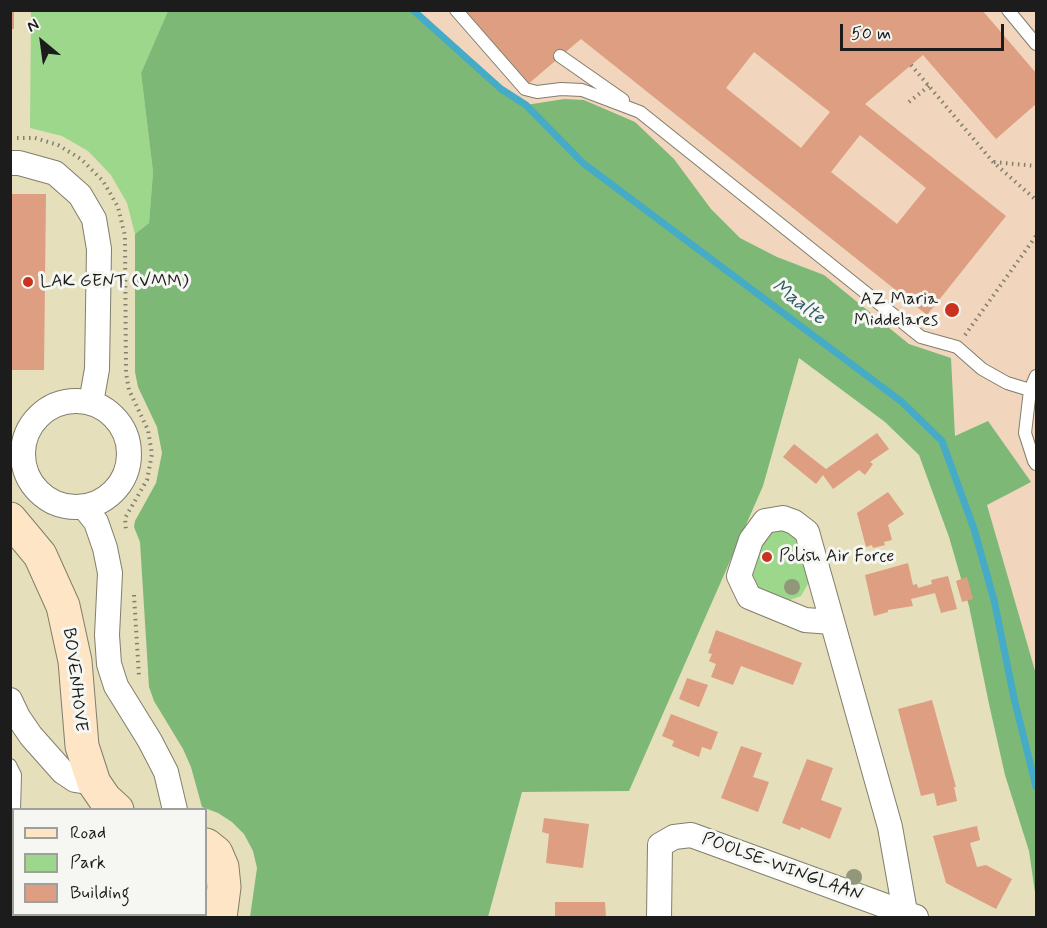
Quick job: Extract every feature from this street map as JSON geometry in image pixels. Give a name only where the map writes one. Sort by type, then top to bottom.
[{"type":"street","points":[[10,163],[19,163],[55,173],[80,195],[94,219],[99,249],[97,369],[91,403]]},
{"type":"street","points":[[73,401],[91,403],[107,411],[120,423],[127,440],[129,457],[125,475],[115,490],[100,501],[84,507],[66,507],[50,501],[37,490],[27,476],[17,437],[41,414],[56,404],[73,401]]},
{"type":"street","points":[[84,507],[96,522],[110,573],[107,635],[109,664],[116,686],[166,771],[175,808]]},
{"type":"street","name":"POOLSE-WINGLAAN","points":[[832,622],[805,620],[749,597],[740,576],[751,540],[765,521],[783,518],[794,522],[807,532],[890,827],[912,915]]},
{"type":"street","name":"BOVENHOVE","points":[[10,519],[40,555],[63,606],[75,661],[82,746],[94,783],[115,808]]},
{"type":"street","points":[[10,700],[31,736],[63,772],[75,780],[94,783]]},
{"type":"street","name":"POOLSE-WINGLAAN","points":[[659,918],[660,845],[674,837],[691,835],[912,915]]},
{"type":"street","points":[[207,846],[216,854],[222,867],[224,887],[220,918]]},
{"type":"lane","points":[[456,10],[525,89],[537,92],[561,89],[582,90],[640,112]]},
{"type":"lane","points":[[1008,10],[1036,44]]},
{"type":"lane","points":[[560,56],[640,112],[921,337],[957,347],[982,369],[1006,383],[1030,390]]},
{"type":"lane","points":[[1036,376],[1030,390],[1025,433],[1036,464]]},
{"type":"lane","points":[[10,765],[15,774],[14,808]]},
{"type":"path","points":[[911,65],[993,162],[1036,200]]},
{"type":"path","points":[[909,102],[928,86]]},
{"type":"path","points":[[10,138],[35,138],[58,146],[81,159],[103,181],[118,207],[125,236],[126,373],[129,390],[148,430],[152,454],[147,480],[125,518],[124,528],[127,536]]},
{"type":"path","points":[[993,162],[1036,166]]},
{"type":"path","points":[[957,347],[1036,236]]},
{"type":"path","points":[[133,589],[139,678]]},
{"type":"shaded area","name":"AZ Maria Middelares","points":[[413,11],[1036,11],[1036,674],[987,504],[1030,482],[955,436],[951,358],[909,344],[824,275],[777,257],[740,238],[711,209],[674,159],[564,99],[526,105],[501,89]]},
{"type":"green space","points":[[31,11],[168,11],[141,73],[153,172],[149,223],[135,234],[127,203],[111,175],[88,151],[62,136],[30,128]]},
{"type":"green space","points":[[168,11],[413,11],[501,89],[526,105],[564,99],[584,100],[635,122],[674,159],[711,209],[740,238],[777,257],[824,275],[909,344],[951,358],[955,436],[988,421],[1031,482],[987,505],[1036,674],[1036,899],[1029,851],[1005,775],[969,606],[949,537],[919,455],[885,422],[799,358],[763,486],[629,791],[522,792],[488,917],[250,917],[257,868],[253,851],[244,834],[232,822],[202,807],[191,767],[183,749],[154,701],[149,687],[140,542],[134,527],[156,483],[162,453],[157,427],[138,387],[135,372],[135,234],[149,223],[153,172],[141,73]]},
{"type":"green space","points":[[782,529],[797,539],[809,582],[801,596],[787,601],[758,588],[752,575],[762,545],[772,532]]},
{"type":"building","points":[[10,10],[14,10],[14,29],[10,29]]},
{"type":"building","points":[[464,10],[982,10],[1036,73],[1036,104],[996,139],[923,55],[865,104],[1006,216],[927,315],[581,39],[527,85]],"holes":[[[754,52],[830,112],[801,148],[726,88]],[[860,135],[926,188],[897,224],[831,172]]]},
{"type":"building","name":"LAK GENT (VMM)","points":[[10,194],[46,194],[44,370],[10,370]]},
{"type":"building","points":[[877,433],[889,449],[870,462],[873,464],[865,475],[859,470],[833,489],[823,475],[816,484],[783,457],[794,444],[826,469]]},
{"type":"building","points":[[888,492],[904,514],[888,525],[892,540],[884,542],[885,545],[866,547],[857,513]]},
{"type":"building","points":[[908,563],[913,585],[917,584],[918,588],[932,584],[931,580],[948,576],[957,609],[941,613],[935,593],[911,599],[913,606],[888,610],[888,612],[874,616],[865,575]]},
{"type":"building","points":[[967,577],[973,599],[962,602],[956,581]]},
{"type":"building","points":[[716,630],[802,663],[793,685],[741,666],[733,685],[711,677],[716,664],[709,661],[712,654],[708,653]]},
{"type":"building","points":[[687,678],[708,685],[699,707],[679,699]]},
{"type":"building","points":[[932,700],[956,787],[954,787],[957,801],[937,806],[934,793],[921,796],[898,709]]},
{"type":"building","points":[[671,714],[718,732],[711,750],[702,747],[699,757],[672,746],[674,741],[662,736]]},
{"type":"building","points":[[741,746],[762,753],[753,777],[769,782],[758,812],[721,798]]},
{"type":"building","points":[[807,759],[833,768],[821,800],[842,808],[830,839],[801,827],[800,830],[782,823]]},
{"type":"building","points":[[544,818],[589,824],[583,868],[546,863],[549,834],[542,832]]},
{"type":"building","points":[[977,826],[980,840],[970,843],[977,867],[986,865],[1012,879],[996,909],[946,883],[933,836]]},
{"type":"building","points":[[555,902],[605,902],[606,918],[555,918]]},
{"type":"waterway","name":"Maalte","points":[[413,10],[501,89],[526,105],[583,163],[902,402],[942,441],[974,529],[994,600],[1014,698],[1036,787]]},
{"type":"place","name":"LAK GENT (VMM)","points":[[28,282]]},
{"type":"place","name":"AZ Maria Middelares","points":[[952,310]]},
{"type":"place","name":"Polish Air Force","points":[[767,557]]}]
